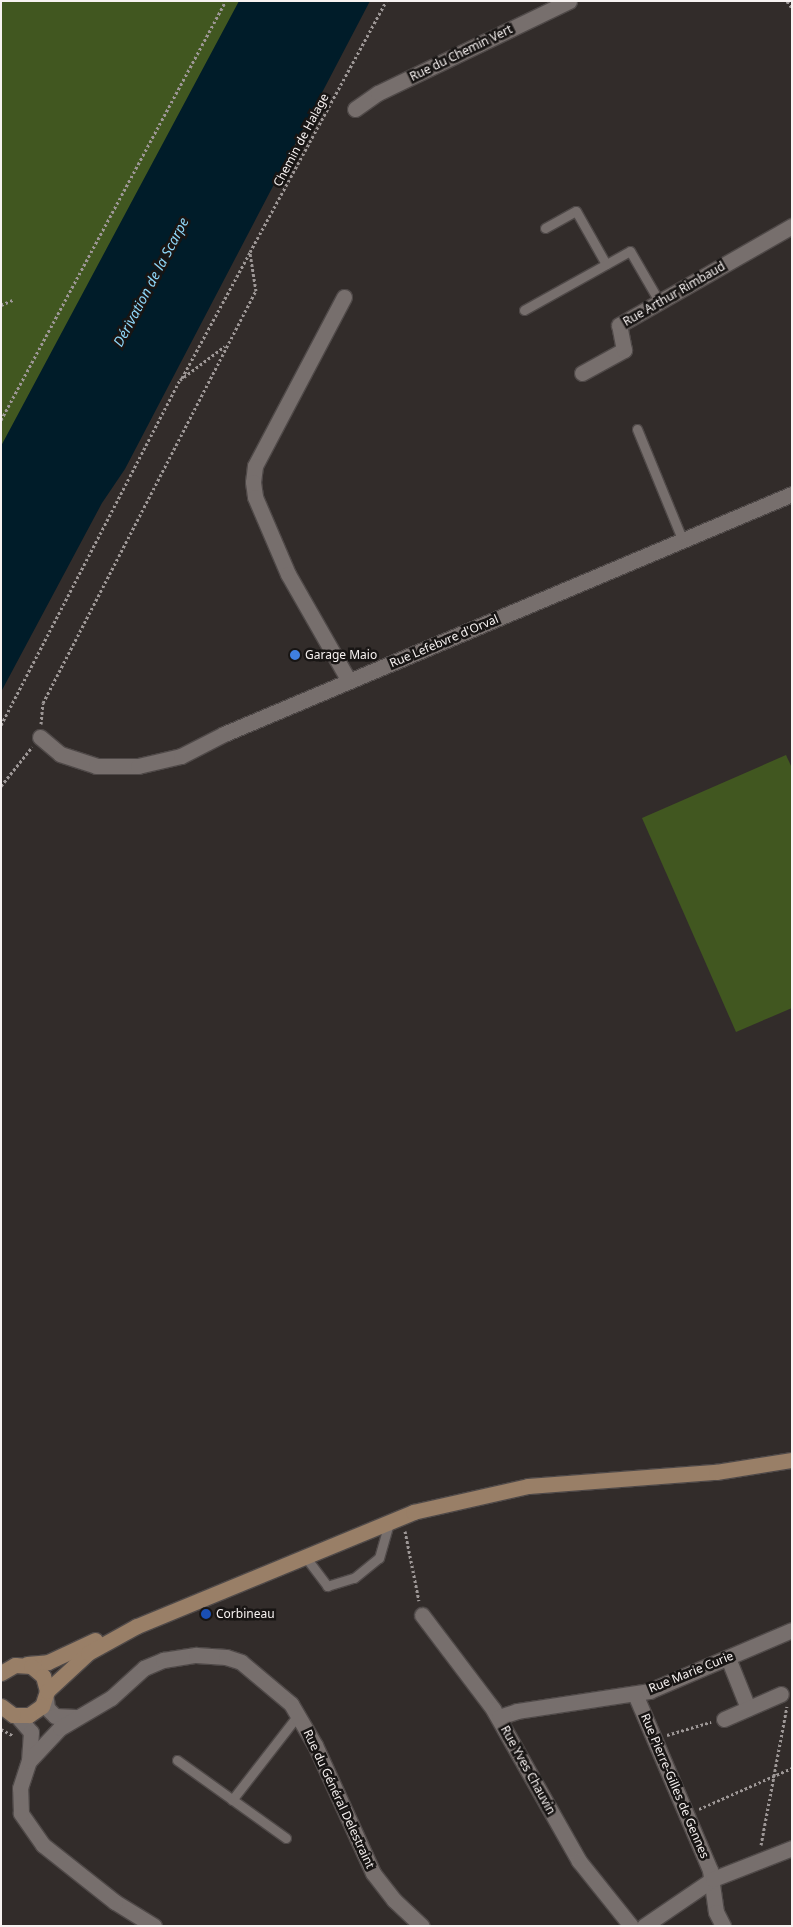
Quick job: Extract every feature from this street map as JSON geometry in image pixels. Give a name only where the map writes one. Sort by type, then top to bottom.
[{"type":"main road","points":[[1,1674],[11,1666],[48,1662],[92,1641],[137,1626],[304,1554],[396,1518],[528,1486],[723,1471],[792,1460]]},
{"type":"main road","points":[[8,1713],[36,1712],[47,1695],[88,1653],[137,1626]]},
{"type":"main road","points":[[27,1664],[41,1672],[47,1695]]},
{"type":"street","name":"Rue du Chemin Vert","points":[[355,109],[378,94],[569,1]]},
{"type":"street","name":"Rue Arthur Rimbaud","points":[[582,373],[624,350],[619,325],[792,226]]},
{"type":"street","points":[[344,297],[255,466],[253,482],[255,497],[288,574],[349,681]]},
{"type":"street","name":"Rue Lefebvre d'Orval","points":[[40,737],[60,754],[82,763],[125,767],[151,764],[182,756],[224,734],[792,494]]},
{"type":"street","name":"Rue Yves Chauvin","points":[[422,1616],[499,1717],[573,1853],[631,1926]]},
{"type":"street","name":"Rue Marie Curie","points":[[499,1717],[516,1711],[635,1694],[728,1658],[792,1630]]},
{"type":"street","name":"Rue du Général Delestraint","points":[[29,1761],[50,1737],[78,1717],[111,1698],[144,1668],[163,1660],[196,1655],[216,1655],[241,1662],[277,1690],[298,1715],[373,1873],[394,1900],[422,1926]]},
{"type":"street","points":[[728,1658],[748,1708]]},
{"type":"street","name":"Rue Pierre-Gilles de Gennes","points":[[635,1694],[687,1814],[713,1880],[716,1912],[723,1926]]},
{"type":"street","points":[[724,1719],[782,1694]]},
{"type":"street","points":[[47,1695],[48,1708],[55,1716],[78,1717]]},
{"type":"street","name":"Rue du Général Delestraint","points":[[8,1713],[31,1732],[29,1761],[19,1797],[21,1813],[30,1830],[42,1845],[90,1883],[154,1926]]},
{"type":"street","points":[[644,1926],[713,1880],[792,1848]]},
{"type":"lane","points":[[545,228],[576,210],[606,264]]},
{"type":"lane","points":[[524,310],[630,250],[659,301]]},
{"type":"lane","points":[[637,429],[683,540]]},
{"type":"lane","points":[[304,1554],[327,1586],[354,1578],[379,1558],[396,1518]]},
{"type":"lane","name":"Rue du Général Delestraint","points":[[232,1800],[298,1715]]},
{"type":"lane","points":[[177,1760],[286,1838]]},
{"type":"path","points":[[1,420],[226,1]]},
{"type":"path","name":"Chemin de Halage","points":[[1,724],[180,380],[386,1]]},
{"type":"path","points":[[787,1],[792,8]]},
{"type":"path","points":[[1,786],[40,737],[42,703],[256,290],[250,252]]},
{"type":"path","points":[[1,305],[13,300]]},
{"type":"path","points":[[180,380],[228,344]]},
{"type":"path","points":[[396,1518],[422,1616]]},
{"type":"path","points":[[757,1862],[788,1709],[782,1694]]},
{"type":"path","points":[[654,1738],[724,1719]]},
{"type":"path","points":[[687,1814],[792,1768]]},
{"type":"green space","points":[[1,1],[343,1],[1,499]]},
{"type":"green space","points":[[786,755],[792,768],[792,1008],[736,1032],[642,818]]},
{"type":"water","name":"Dérivation de la Scarpe","points":[[239,1],[370,1],[125,469],[102,503],[1,692],[1,446]]},
{"type":"place","name":"Garage Maio","points":[[295,655]]},
{"type":"place","name":"Corbineau","points":[[206,1614]]}]
